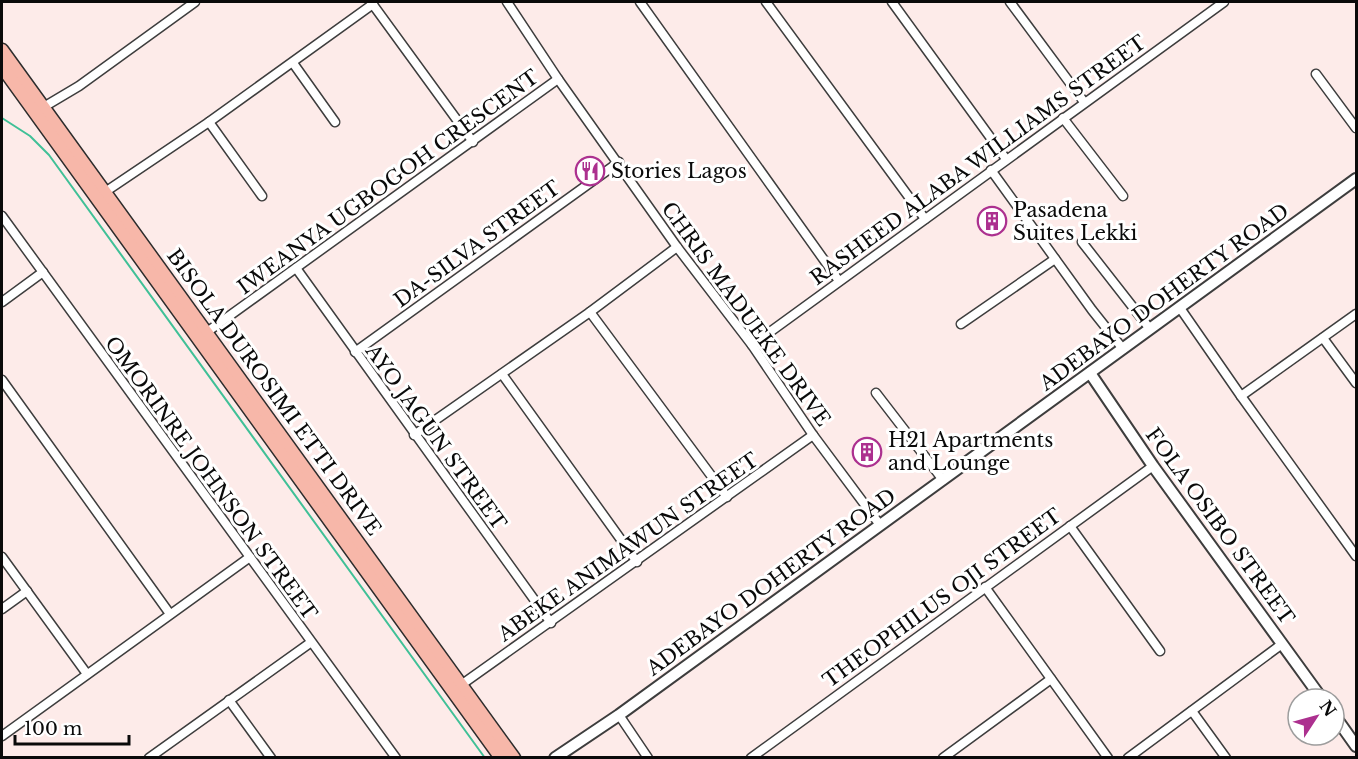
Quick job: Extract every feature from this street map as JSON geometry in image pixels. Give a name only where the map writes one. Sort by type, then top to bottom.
[{"type":"main road","name":"BISOLA DUROSIMI ETTI DRIVE","points":[[2,50],[514,758]]},
{"type":"main road","points":[[2,68],[501,758]]},
{"type":"street","points":[[42,108],[79,86],[195,2]]},
{"type":"street","name":"CHRIS MADUEKE DRIVE","points":[[507,2],[558,79],[619,162],[677,247],[752,345],[813,435],[880,525]]},
{"type":"street","points":[[640,2],[839,281]]},
{"type":"street","points":[[766,2],[925,219]]},
{"type":"street","points":[[892,2],[1006,159]]},
{"type":"street","name":"RASHEED ALABA WILLIAMS STREET","points":[[752,345],[1224,2]]},
{"type":"street","points":[[105,192],[293,63],[372,3],[472,142]]},
{"type":"street","points":[[1014,3],[1084,102]]},
{"type":"street","points":[[293,63],[335,122]]},
{"type":"street","points":[[1316,74],[1356,128]]},
{"type":"street","name":"IWEANYA UGBOGOH CRESCENT","points":[[207,332],[558,79]]},
{"type":"street","points":[[1063,118],[1123,196]]},
{"type":"street","points":[[209,122],[262,196]]},
{"type":"street","name":"DA-SILVA STREET","points":[[355,352],[619,162]]},
{"type":"street","points":[[991,170],[1124,349]]},
{"type":"street","name":"ADEBAYO DOHERTY ROAD","points":[[555,758],[943,480],[1356,179]]},
{"type":"street","name":"OMORINRE JOHNSON STREET","points":[[2,216],[310,643],[396,758]]},
{"type":"street","points":[[1082,242],[1150,329]]},
{"type":"street","points":[[414,435],[590,312],[677,247]]},
{"type":"street","points":[[961,324],[1055,259]]},
{"type":"street","name":"AYO JAGUN STREET","points":[[296,268],[551,623]]},
{"type":"street","points":[[2,302],[43,272]]},
{"type":"street","points":[[1180,308],[1356,556]]},
{"type":"street","points":[[590,312],[727,497]]},
{"type":"street","points":[[1241,396],[1356,314]]},
{"type":"street","points":[[1323,338],[1356,383]]},
{"type":"street","name":"FOLA OSIBO STREET","points":[[1090,373],[1153,466],[1313,687]]},
{"type":"street","points":[[502,374],[637,562]]},
{"type":"street","points":[[2,380],[170,614]]},
{"type":"street","points":[[876,393],[943,480]]},
{"type":"street","name":"ABEKE ANIMAWUN STREET","points":[[461,685],[813,435]]},
{"type":"street","name":"THEOPHILUS OJI STREET","points":[[751,758],[1153,466]]},
{"type":"street","points":[[1070,526],[1160,651]]},
{"type":"street","points":[[2,556],[87,674]]},
{"type":"street","points":[[2,736],[250,557]]},
{"type":"street","points":[[985,587],[1108,758]]},
{"type":"street","points":[[2,609],[27,591]]},
{"type":"street","points":[[149,758],[310,643]]},
{"type":"street","points":[[1128,758],[1282,644]]},
{"type":"street","points":[[942,758],[1052,679]]},
{"type":"street","points":[[229,700],[271,758]]},
{"type":"street","points":[[1192,711],[1226,758]]},
{"type":"street","points":[[619,714],[648,758]]},
{"type":"street","points":[[1346,732],[1356,746]]},
{"type":"waterway","points":[[2,118],[30,136],[49,155],[485,758]]},
{"type":"place","name":"Stories Lagos","points":[[590,171]]},
{"type":"place","name":"Pasadena Suites Lekki","points":[[992,221]]},
{"type":"place","name":"H21 Apartments and Lounge","points":[[867,452]]}]
